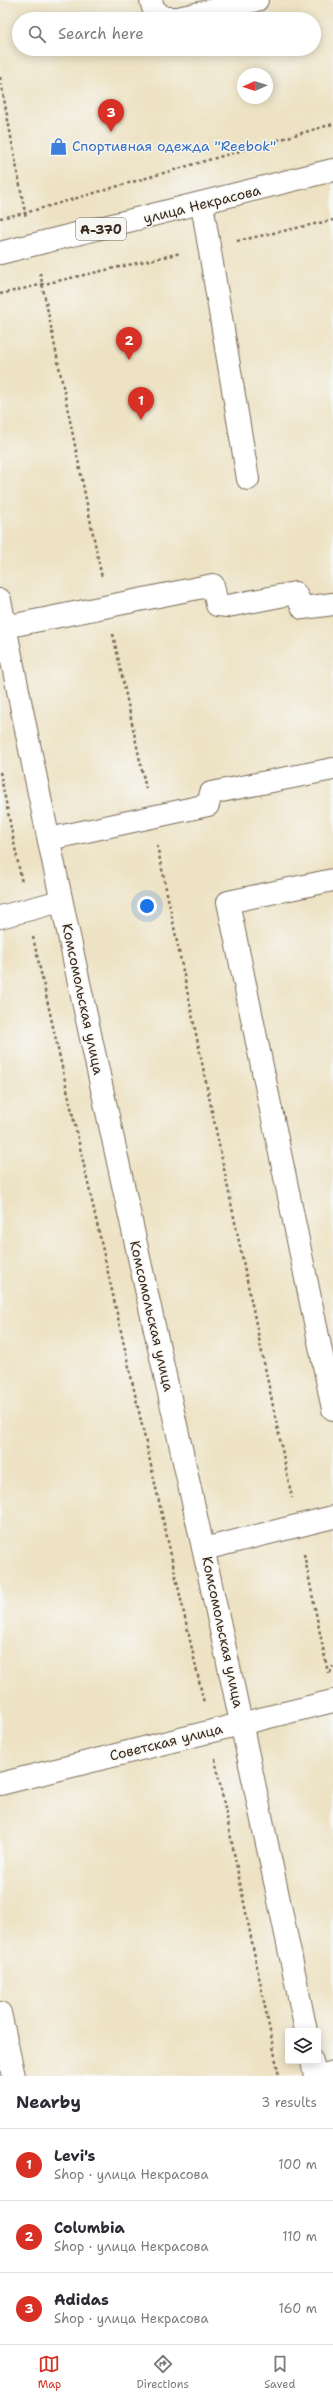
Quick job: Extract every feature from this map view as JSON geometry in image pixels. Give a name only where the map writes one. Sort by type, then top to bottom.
[{"type":"main road","points":[[151,0],[153,8],[157,12]]},
{"type":"main road","points":[[205,12],[258,0]]},
{"type":"main road","name":"улица Некрасова","points":[[0,253],[202,204],[333,170]]},
{"type":"main road","points":[[202,204],[248,479]]},
{"type":"main road","points":[[5,627],[213,585],[217,605],[228,606],[295,593],[303,608],[333,604]]},
{"type":"main road","name":"Комсомольская улица","points":[[0,600],[61,901],[243,1723],[305,2028]]},
{"type":"main road","points":[[49,839],[208,806],[211,793],[333,769]]},
{"type":"main road","points":[[333,880],[228,902],[333,1409]]},
{"type":"main road","points":[[0,917],[61,901]]},
{"type":"main road","points":[[204,1549],[333,1517]]},
{"type":"main road","name":"Советская улица","points":[[0,1784],[333,1701]]},
{"type":"main road","points":[[0,2013],[14,2076]]},
{"type":"main road","points":[[313,2064],[315,2076]]},
{"type":"main road","points":[[320,2076],[333,2072]]},
{"type":"path","points":[[0,77],[25,213]]},
{"type":"path","points":[[0,218],[25,213],[333,124]]},
{"type":"path","points":[[0,294],[333,220]]},
{"type":"path","points":[[43,284],[329,1675]]},
{"type":"path","points":[[0,772],[27,910],[206,1708]]},
{"type":"path","points":[[210,1731],[279,2076]]},
{"type":"place","name":"Adidas","points":[[111,132]]},
{"type":"place","name":"Спортивная одежда \"Reebok\"","points":[[59,146]]},
{"type":"place","name":"Columbia","points":[[129,360]]},
{"type":"place","name":"Levi's","points":[[141,420]]}]
